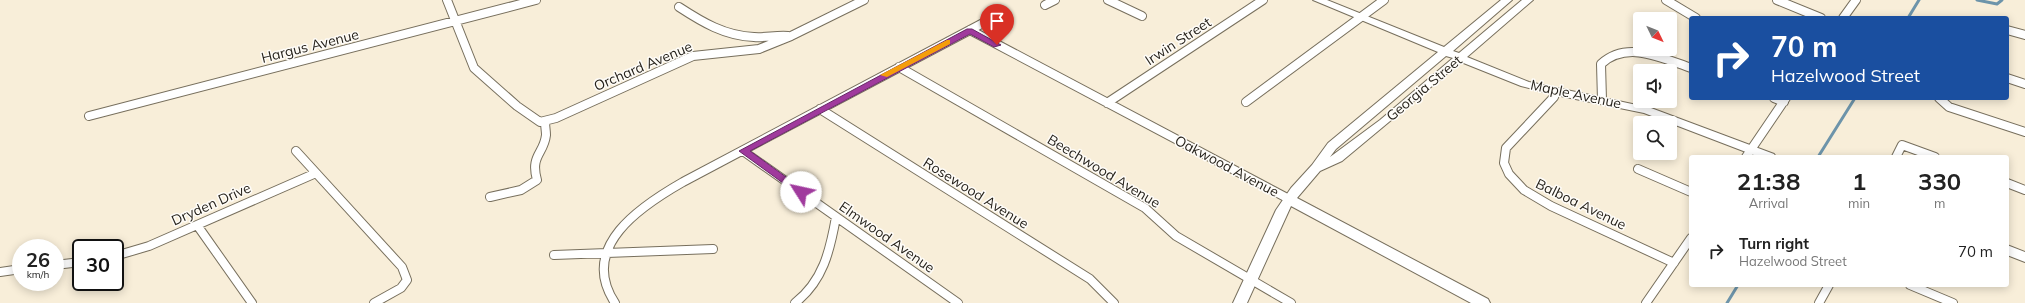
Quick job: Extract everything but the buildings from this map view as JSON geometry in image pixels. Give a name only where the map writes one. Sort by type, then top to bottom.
[{"type":"main road","name":"Maple Avenue","points":[[1318,0],[1525,84],[1556,92],[1647,110],[1748,153],[1759,155]]},
{"type":"main road","name":"Georgia Street","points":[[1240,303],[1282,210],[1289,199],[1316,168],[1332,146],[1507,0]]},
{"type":"main road","name":"Georgia Street","points":[[1316,168],[1338,158],[1384,122],[1528,0]]},
{"type":"main road","name":"Oakwood Avenue","points":[[1289,199],[1483,303]]},
{"type":"main road","points":[[2009,251],[2025,257]]},
{"type":"street","points":[[448,0],[456,21]]},
{"type":"street","name":"Hargus Avenue","points":[[89,116],[536,0]]},
{"type":"street","name":"Orchard Avenue","points":[[456,21],[469,57],[478,72],[536,121],[545,122],[693,56],[743,52],[767,46],[791,36],[864,0]]},
{"type":"street","points":[[1045,5],[1054,0]]},
{"type":"street","points":[[1108,0],[1142,16]]},
{"type":"street","name":"Irwin Street","points":[[1107,103],[1263,0]]},
{"type":"street","points":[[1246,102],[1384,0]]},
{"type":"street","points":[[1666,0],[1693,16]]},
{"type":"street","points":[[1777,0],[1816,16]]},
{"type":"street","points":[[1844,16],[1856,0]]},
{"type":"street","points":[[678,7],[708,25],[730,33],[752,38],[791,36]]},
{"type":"street","points":[[615,303],[607,293],[604,282],[605,261],[617,232],[640,209],[820,109],[1002,13]]},
{"type":"street","name":"Oakwood Avenue","points":[[970,30],[1289,199]]},
{"type":"street","points":[[2009,31],[2025,35]]},
{"type":"street","points":[[1602,100],[1601,64],[1608,57],[1626,51],[1658,58],[1689,67]]},
{"type":"street","name":"Beechwood Avenue","points":[[899,67],[1145,208],[1176,236],[1291,303]]},
{"type":"street","points":[[2009,79],[2025,84]]},
{"type":"street","name":"Balboa Avenue","points":[[1556,92],[1554,97],[1506,148],[1504,163],[1508,174],[1524,190],[1551,206],[1674,263]]},
{"type":"street","points":[[1748,153],[1785,100]]},
{"type":"street","points":[[1942,100],[1949,106],[2025,132]]},
{"type":"street","name":"Rosewood Avenue","points":[[820,109],[1090,280],[1114,303]]},
{"type":"street","points":[[490,197],[523,189],[536,180],[534,169],[536,158],[546,135],[545,122]]},
{"type":"street","points":[[1897,155],[1902,145],[1930,155]]},
{"type":"street","points":[[296,151],[402,267],[408,280],[401,288],[374,303]]},
{"type":"street","name":"Elmwood Avenue","points":[[744,151],[958,303]]},
{"type":"street","points":[[1638,169],[1689,191]]},
{"type":"street","name":"Dryden Drive","points":[[124,253],[149,246],[197,226],[316,173]]},
{"type":"street","points":[[2009,184],[2025,190]]},
{"type":"street","points":[[795,303],[802,299],[824,269],[829,254],[836,217]]},
{"type":"street","points":[[197,226],[252,303]]},
{"type":"street","points":[[1646,303],[1689,241]]},
{"type":"street","points":[[554,254],[713,249]]},
{"type":"street","points":[[0,272],[12,270]]},
{"type":"street","points":[[1819,303],[1828,287]]},
{"type":"street","points":[[1915,287],[1953,303]]},
{"type":"waterway","points":[[1909,16],[1919,0]]},
{"type":"waterway","points":[[1977,0],[1997,4],[2002,0]]},
{"type":"waterway","points":[[1819,155],[1854,100]]},
{"type":"waterway","points":[[1727,303],[1737,287]]},
{"type":"slow traffic","points":[[884,75],[947,42]]},
{"type":"route","points":[[801,192],[744,151],[970,30],[997,45]]}]
